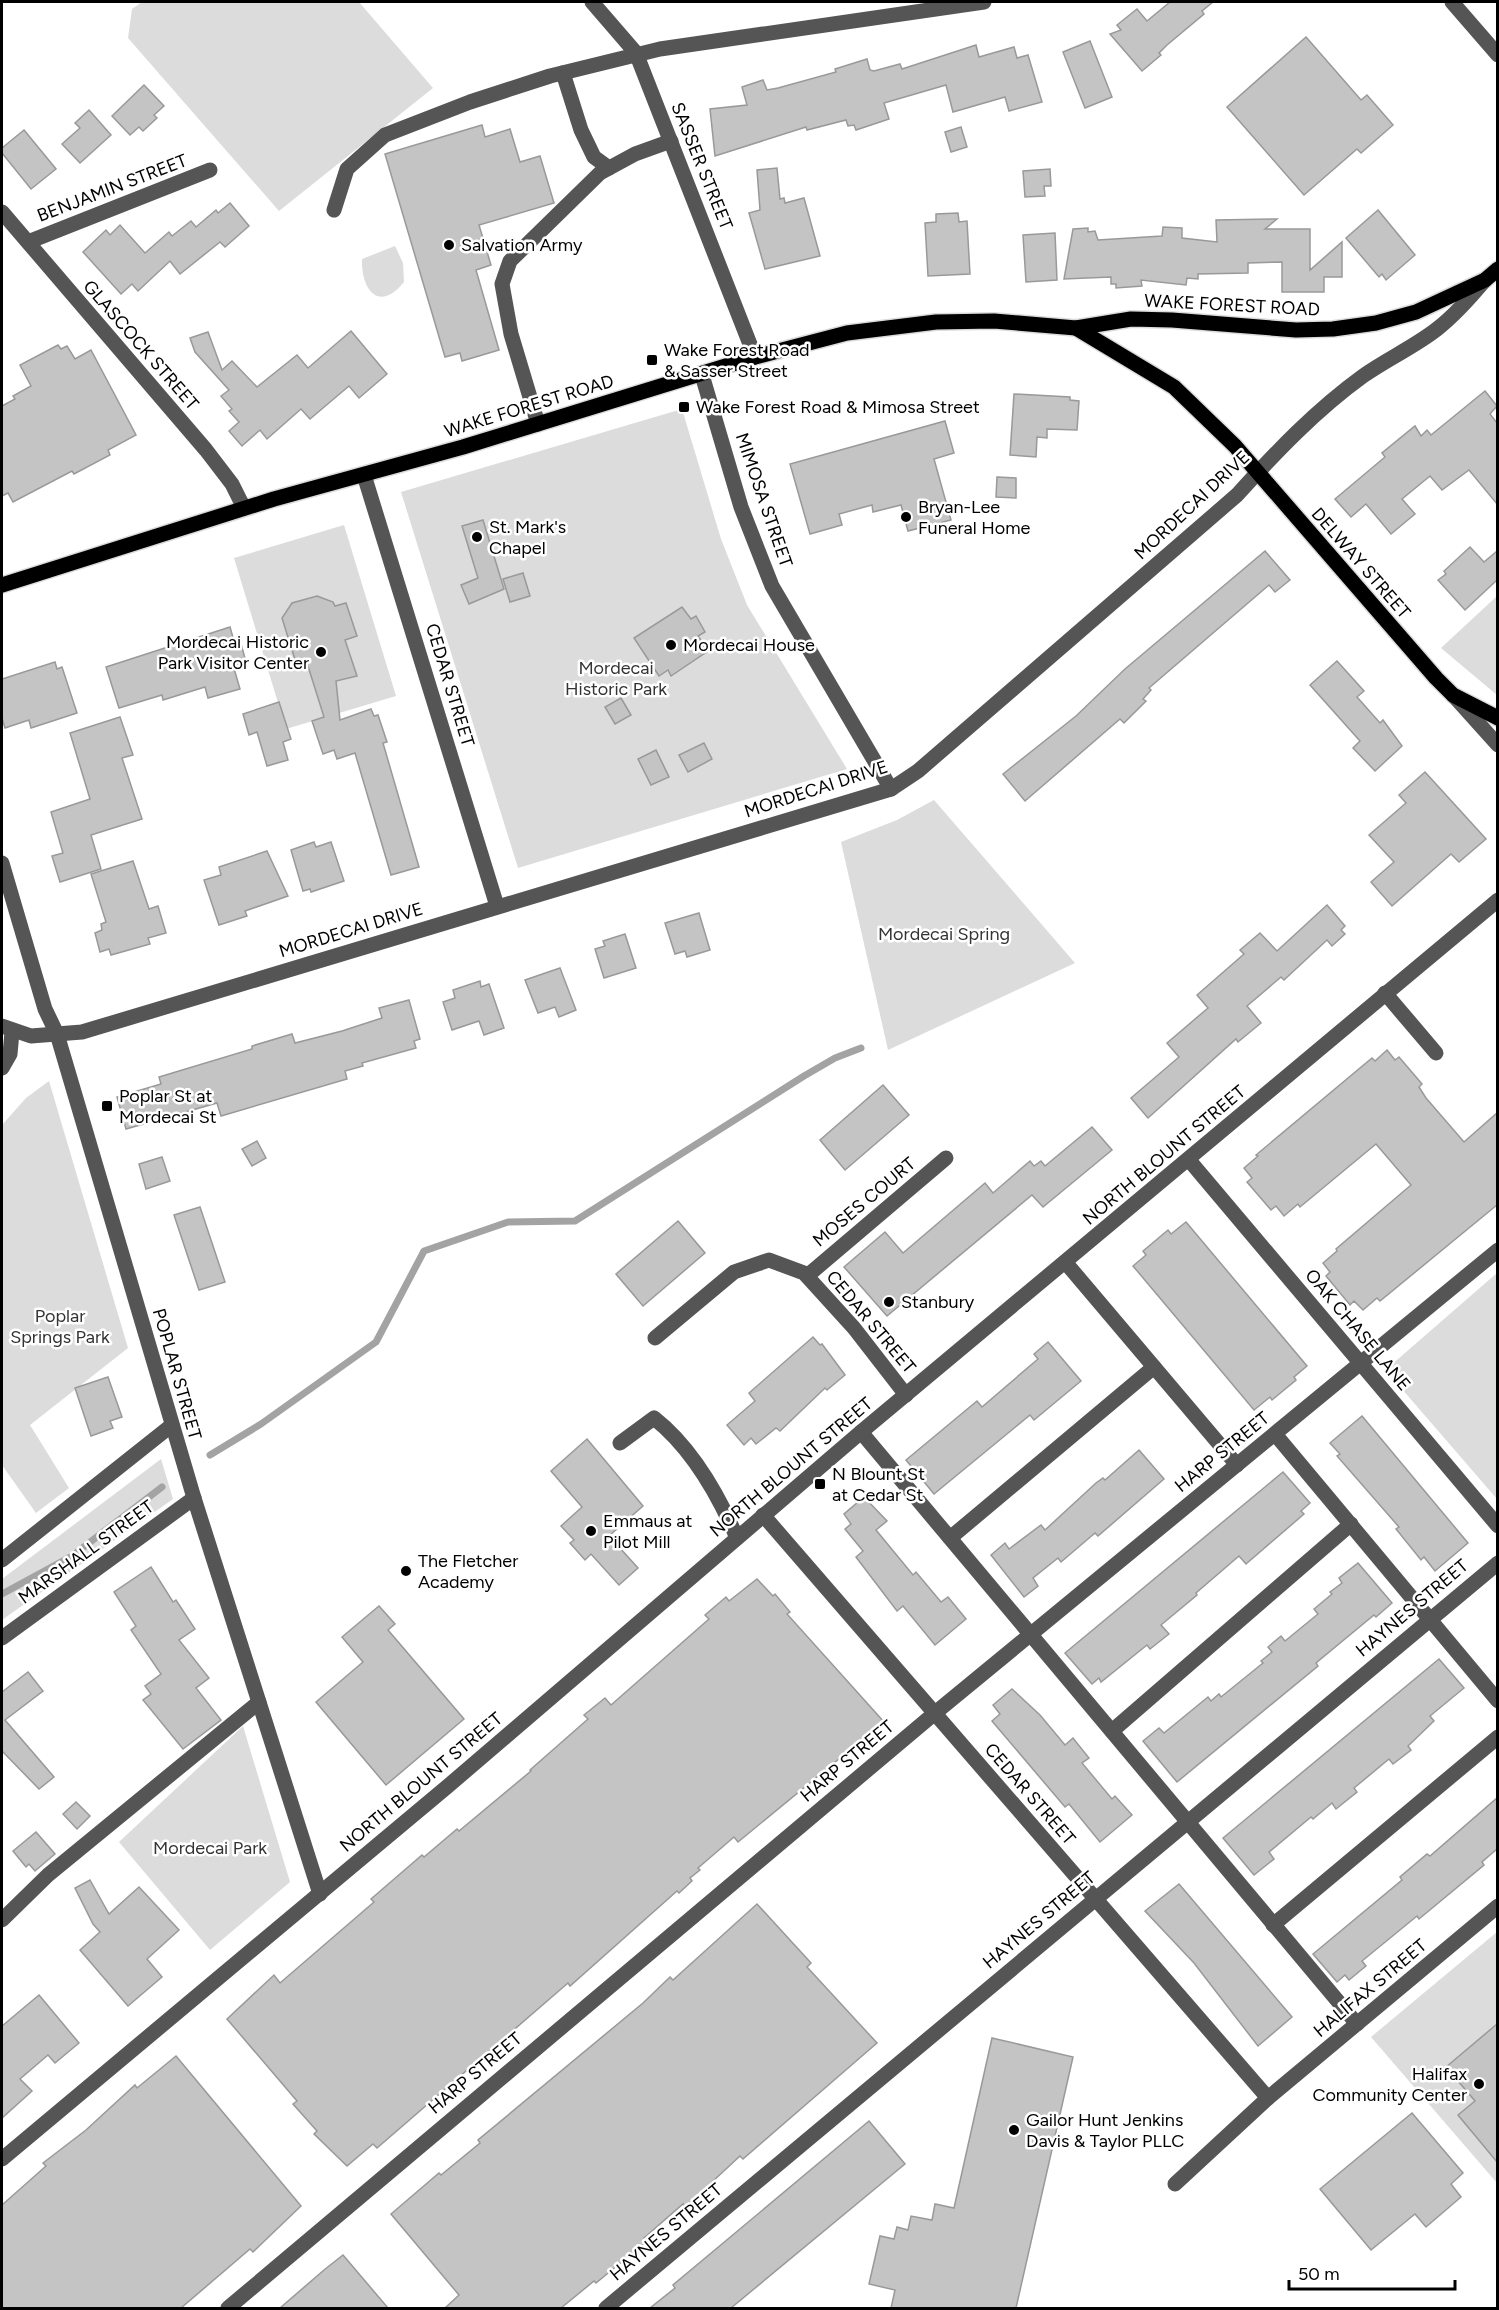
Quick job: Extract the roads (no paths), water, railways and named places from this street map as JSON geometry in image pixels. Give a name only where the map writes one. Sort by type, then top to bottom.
[{"type":"main road","name":"WAKE FOREST ROAD","points":[[2,585],[244,508],[538,424],[755,357],[847,333],[936,322],[994,321],[1076,328],[1142,320],[1296,330],[1333,329],[1376,323],[1416,312],[1485,280],[1497,269]]},
{"type":"main road","name":"WAKE FOREST ROAD","points":[[1076,328],[1174,387],[1235,446],[1257,472]]},
{"type":"main road","name":"DELWAY STREET","points":[[1257,472],[1453,695]]},
{"type":"main road","points":[[1453,695],[1497,718]]},
{"type":"street","name":"SASSER STREET","points":[[592,2],[636,53],[755,357]]},
{"type":"street","points":[[334,210],[347,169],[385,135],[470,102],[636,53],[984,2]]},
{"type":"street","points":[[1452,2],[1497,55]]},
{"type":"street","points":[[563,73],[581,130],[594,157],[609,168]]},
{"type":"street","points":[[538,424],[511,334],[502,284],[510,261],[600,173],[671,141]]},
{"type":"street","name":"BENJAMIN STREET","points":[[28,242],[210,170]]},
{"type":"street","name":"GLASCOCK STREET","points":[[2,212],[206,450],[232,484],[244,508]]},
{"type":"street","name":"MORDECAI DRIVE","points":[[7,1029],[31,1036],[82,1032],[891,789],[918,771],[1237,495],[1257,472],[1325,406],[1364,375],[1436,330],[1461,309],[1485,280]]},
{"type":"street","name":"MIMOSA STREET","points":[[702,375],[741,507],[772,586],[891,789]]},
{"type":"street","name":"CEDAR STREET","points":[[364,475],[497,906]]},
{"type":"street","points":[[1453,695],[1497,745]]},
{"type":"street","name":"POPLAR STREET","points":[[2,864],[45,1009],[57,1034],[194,1498],[320,1894]]},
{"type":"street","name":"NORTH BLOUNT STREET","points":[[2,2159],[320,1894],[861,1432],[1066,1263],[1497,900]]},
{"type":"street","points":[[1385,993],[1436,1053]]},
{"type":"street","points":[[2,1068],[10,1054],[7,1029]]},
{"type":"street","name":"MOSES COURT","points":[[807,1276],[946,1158]]},
{"type":"street","name":"OAK CHASE LANE","points":[[1189,1160],[1497,1526]]},
{"type":"street","name":"HARP STREET","points":[[228,2308],[935,1713],[1497,1250]]},
{"type":"street","name":"CEDAR STREET","points":[[655,1338],[734,1272],[770,1260],[807,1276],[854,1328],[906,1395]]},
{"type":"street","points":[[1066,1263],[1237,1465]]},
{"type":"street","points":[[950,1538],[1154,1367]]},
{"type":"street","points":[[620,1443],[654,1418],[675,1434],[706,1478],[736,1538]]},
{"type":"street","points":[[2,1560],[172,1425]]},
{"type":"street","points":[[861,1432],[1357,2024]]},
{"type":"street","points":[[1275,1434],[1497,1701]]},
{"type":"street","name":"MARSHALL STREET","points":[[2,1638],[194,1498]]},
{"type":"street","name":"CEDAR STREET","points":[[763,1515],[1268,2098]]},
{"type":"street","points":[[1112,1731],[1351,1524]]},
{"type":"street","name":"HAYNES STREET","points":[[606,2308],[1497,1563]]},
{"type":"street","points":[[2,1920],[48,1875],[259,1702]]},
{"type":"street","points":[[1273,1925],[1497,1737]]},
{"type":"street","name":"HALIFAX STREET","points":[[1175,2184],[1268,2098],[1497,1906]]},
{"type":"street","points":[[621,2296],[631,2308]]},
{"type":"waterway","points":[[210,1455],[261,1424],[376,1342],[424,1251],[508,1222],[575,1221],[804,1076],[835,1058],[861,1048]]},
{"type":"waterway","points":[[2,1594],[72,1556],[162,1487]]},
{"type":"place","name":"Salvation Army","points":[[449,245]]},
{"type":"place","name":"Wake Forest Road & Sasser Street","points":[[652,360]]},
{"type":"place","name":"Wake Forest Road & Mimosa Street","points":[[684,407]]},
{"type":"place","name":"Bryan-Lee Funeral Home","points":[[906,517]]},
{"type":"place","name":"St. Mark's Chapel","points":[[477,537]]},
{"type":"place","name":"Mordecai House","points":[[671,645]]},
{"type":"place","name":"Mordecai Historic Park Visitor Center","points":[[321,652]]},
{"type":"place","name":"Poplar St at Mordecai St","points":[[107,1106]]},
{"type":"place","name":"Stanbury","points":[[889,1302]]},
{"type":"place","name":"N Blount St at Cedar St","points":[[820,1484]]},
{"type":"place","name":"Emmaus at Pilot Mill","points":[[591,1531]]},
{"type":"place","name":"The Fletcher Academy","points":[[406,1571]]},
{"type":"place","name":"Halifax Community Center","points":[[1479,2084]]},
{"type":"place","name":"Gailor Hunt Jenkins Davis & Taylor PLLC","points":[[1014,2130]]},
{"type":"park label","name":"Mordecai Historic Park","points":[[616,678]]},
{"type":"park label","name":"Mordecai Spring","points":[[944,934]]},
{"type":"park label","name":"Poplar Springs Park","points":[[60,1326]]},
{"type":"park label","name":"Mordecai Park","points":[[210,1848]]}]
